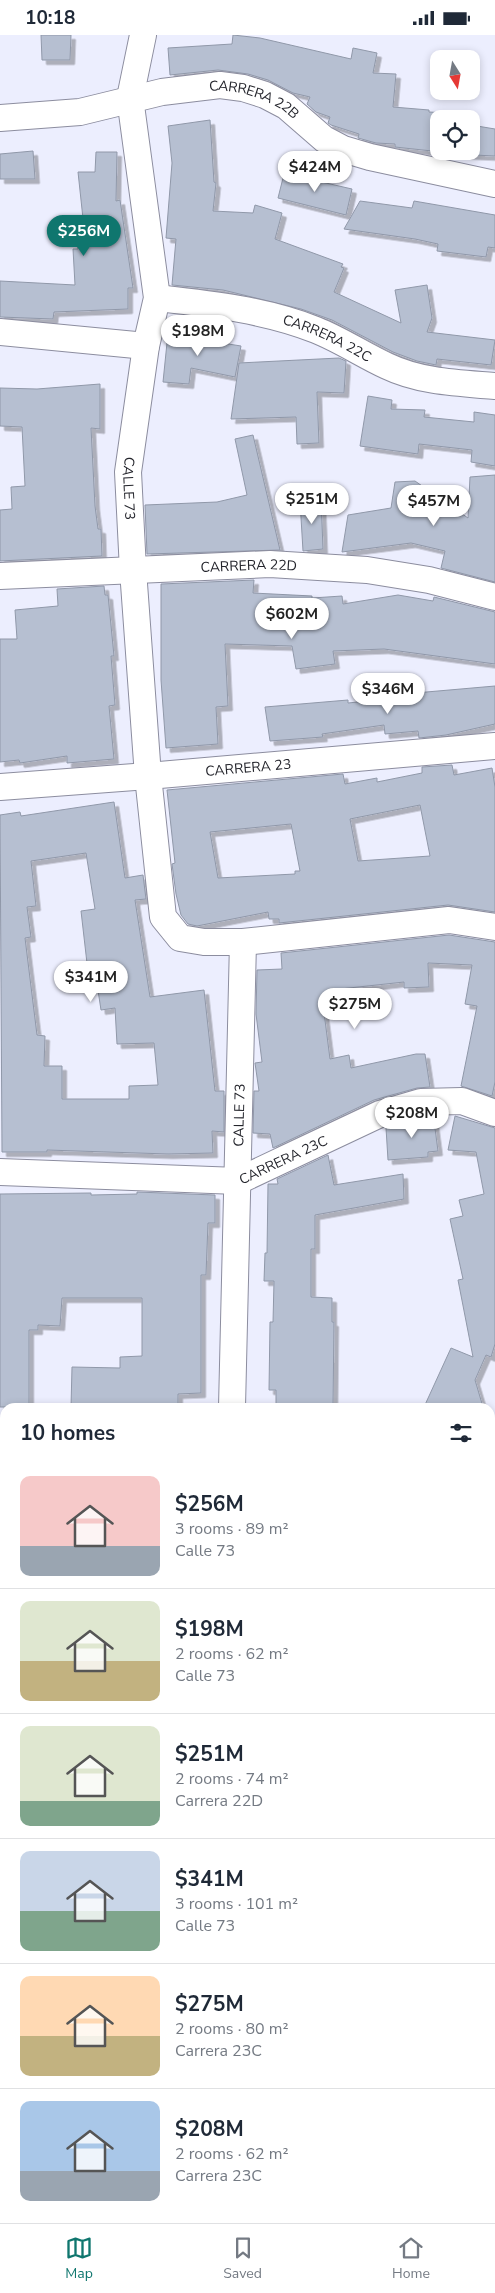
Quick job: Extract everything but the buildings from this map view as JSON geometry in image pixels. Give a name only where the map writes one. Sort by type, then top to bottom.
[{"type":"street","name":"CALLE 73","points":[[143,35],[130,98],[157,298],[146,346],[128,472],[133,570],[148,776],[163,917],[180,938],[204,942],[243,942],[232,1403]]},
{"type":"street","name":"CARRERA 22B","points":[[0,118],[80,113],[130,98],[162,91],[220,85],[243,88],[265,95],[286,106],[324,139],[343,149],[370,157],[495,184]]},
{"type":"street","name":"CARRERA 22C","points":[[157,298],[234,308],[300,325],[349,345],[388,367],[416,377],[495,386]]},
{"type":"street","points":[[0,332],[146,346]]},
{"type":"street","name":"CARRERA 22D","points":[[0,576],[270,564],[357,570],[429,580],[495,597]]},
{"type":"street","name":"CARRERA 23","points":[[0,787],[495,746]]},
{"type":"street","points":[[243,942],[449,920],[495,927]]},
{"type":"street","name":"CARRERA 23C","points":[[0,1173],[238,1181],[380,1114],[421,1102],[462,1101],[495,1113]]}]
